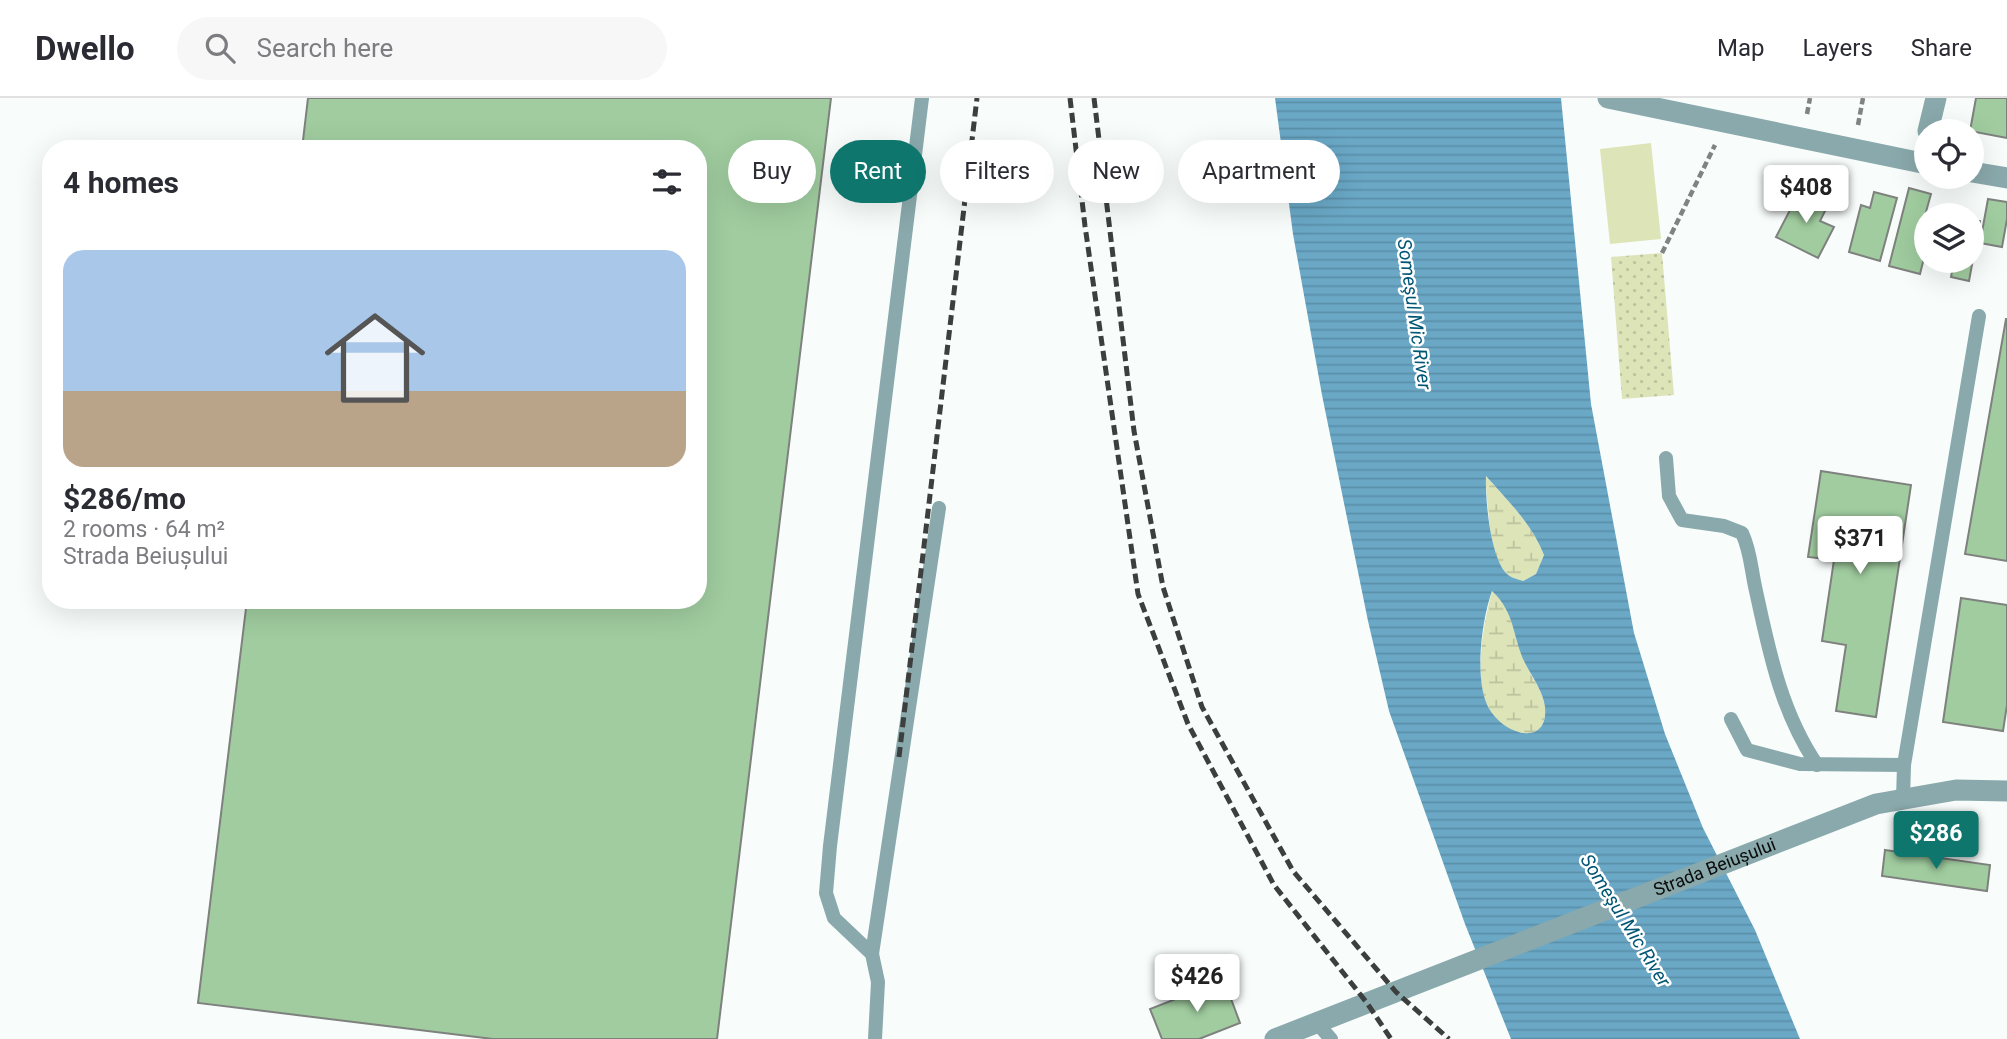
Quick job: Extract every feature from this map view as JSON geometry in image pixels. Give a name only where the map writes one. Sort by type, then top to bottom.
[{"type":"street","points":[[1608,98],[1914,161]]},
{"type":"street","points":[[1931,119],[1936,98]]},
{"type":"street","points":[[1984,174],[2007,178]]},
{"type":"street","name":"Strada Beiușului","points":[[1275,1039],[1324,1031],[1460,967],[1876,804],[1956,790],[2007,792]]},
{"type":"lane","points":[[872,954],[834,918],[827,893],[830,846],[922,98]]},
{"type":"lane","points":[[1903,799],[1904,765],[1979,316]]},
{"type":"lane","points":[[1666,458],[1669,496],[1682,520],[1724,526],[1742,533],[1749,549],[1755,587],[1787,712],[1816,765]]},
{"type":"lane","points":[[875,1039],[878,982],[872,954],[939,508]]},
{"type":"lane","points":[[1731,719],[1747,750],[1800,764],[1904,765]]},
{"type":"path","points":[[1662,253],[1727,122]]},
{"type":"green space","points":[[1651,143],[1661,239],[1610,244],[1600,149]]},
{"type":"green space","points":[[1662,253],[1674,395],[1622,399],[1611,257]]},
{"type":"green space","points":[[1485,475],[1526,523],[1544,555],[1536,574],[1523,581],[1507,574],[1496,554],[1490,527]]},
{"type":"green space","points":[[1492,591],[1508,614],[1525,663],[1544,700],[1544,720],[1539,729],[1531,733],[1521,733],[1500,723],[1486,703],[1482,690],[1482,647]]},
{"type":"water","name":"Someşul Mic River","points":[[1275,98],[1561,98],[1591,404],[1634,633],[1665,734],[1703,828],[1755,930],[1800,1039],[1511,1039],[1465,924],[1389,711],[1322,395],[1289,203],[1340,203],[1340,140],[1281,140]],"holes":[[[1486,476],[1526,523],[1544,555],[1536,574],[1523,581],[1507,574],[1496,555],[1486,498]],[[1492,591],[1510,617],[1525,663],[1544,701],[1544,721],[1539,729],[1531,733],[1521,733],[1500,722],[1486,702],[1483,690],[1481,646]]]},
{"type":"building","points":[[308,98],[831,98],[717,1039],[493,1039],[198,1003],[246,609],[707,609],[707,140],[303,140]]},
{"type":"building","points":[[1976,98],[2007,98],[2007,138],[1984,134],[1984,119],[1972,119]]},
{"type":"building","points":[[1804,183],[1813,188],[1808,197],[1827,207],[1820,221],[1834,227],[1818,258],[1776,237]]},
{"type":"building","points":[[1909,188],[1931,194],[1928,203],[1914,203],[1914,272],[1889,266]]},
{"type":"building","points":[[1874,192],[1897,198],[1880,261],[1849,252],[1861,205],[1870,208]]},
{"type":"building","points":[[1988,199],[2007,202],[2002,247],[1984,244]]},
{"type":"building","points":[[1952,273],[1970,273],[1969,281],[1951,277]]},
{"type":"building","points":[[2007,319],[2007,561],[1965,554]]},
{"type":"building","points":[[1821,471],[1911,485],[1876,717],[1836,711],[1846,645],[1822,641],[1834,560],[1808,557]]},
{"type":"building","points":[[1961,598],[2007,605],[2007,705],[2003,731],[1943,722]]},
{"type":"building","points":[[1885,850],[1990,865],[1987,891],[1882,876]]},
{"type":"building","points":[[1224,980],[1240,1023],[1199,1039],[1162,1039],[1150,1009]]},
{"type":"railway","points":[[899,757],[977,98]]},
{"type":"railway","points":[[1070,98],[1085,226],[1138,594],[1188,724],[1274,885],[1367,1003],[1391,1039]]},
{"type":"railway","points":[[1094,98],[1134,431],[1163,587],[1202,707],[1293,871],[1396,992],[1449,1039]]}]
